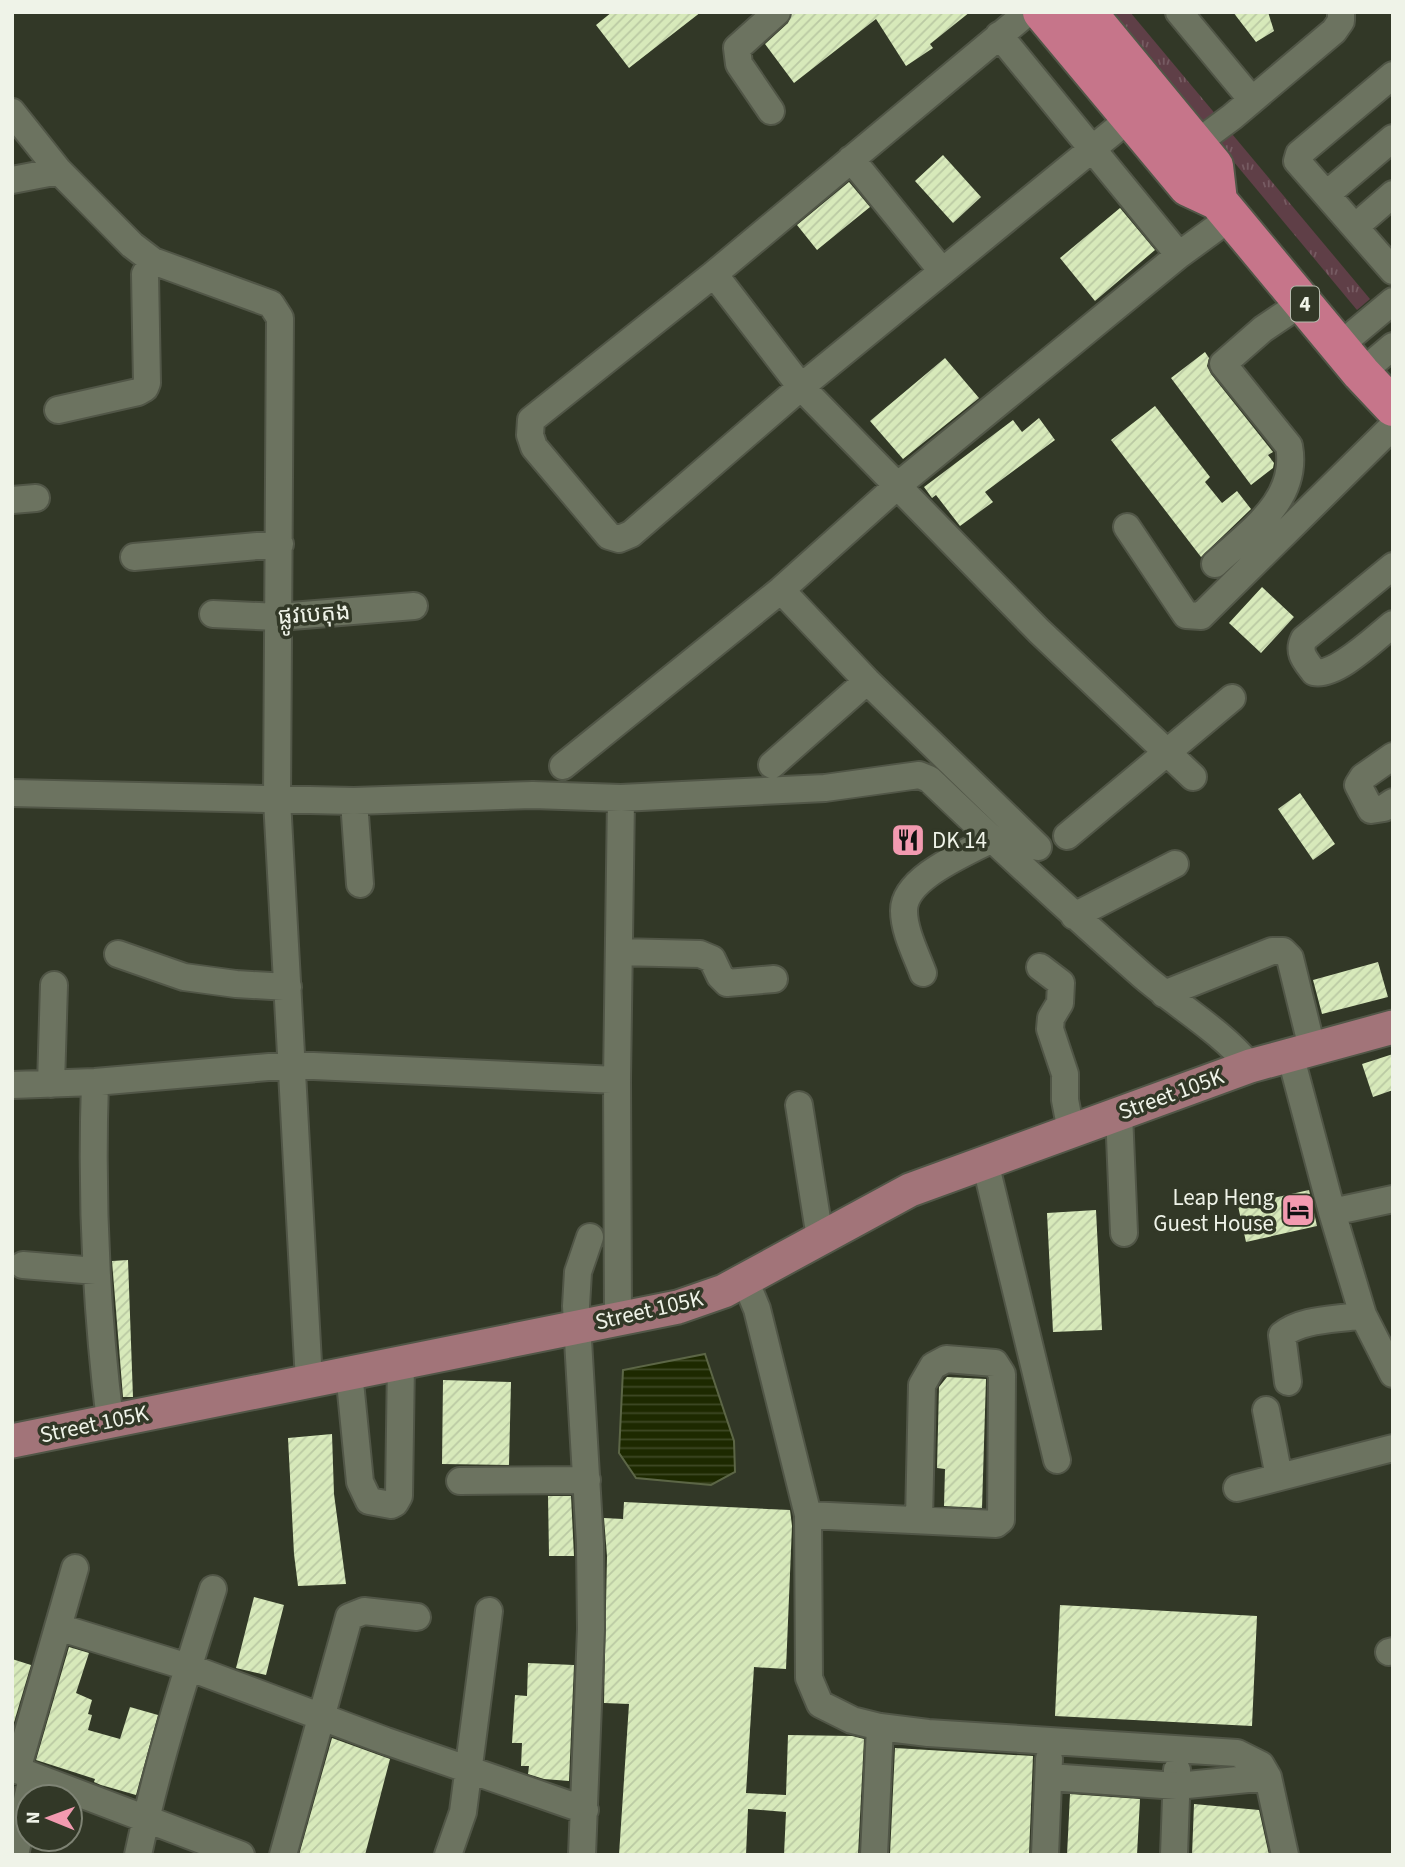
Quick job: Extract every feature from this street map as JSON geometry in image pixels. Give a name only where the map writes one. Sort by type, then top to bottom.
[{"type":"highway","name":"4","points":[[1042,12],[1188,187],[1225,209],[1393,407]]},
{"type":"highway","points":[[1087,12],[1214,166],[1225,209]]},
{"type":"main road","name":"Street 105K","points":[[12,1441],[678,1307],[724,1291],[910,1190],[1250,1066],[1393,1027]]},
{"type":"street","points":[[771,111],[739,64],[737,48],[777,12]]},
{"type":"street","points":[[1028,12],[714,274],[531,420],[530,435],[534,447],[609,536],[619,539],[631,534],[801,387],[1130,118]]},
{"type":"street","points":[[1180,12],[1252,100]]},
{"type":"street","points":[[1197,143],[1334,31],[1341,21],[1341,12]]},
{"type":"street","points":[[999,35],[1180,255]]},
{"type":"street","points":[[1390,263],[1297,161],[1299,154],[1393,75]]},
{"type":"street","points":[[12,113],[59,171],[132,245],[153,261],[271,304],[277,310],[281,327],[277,800],[309,1381]]},
{"type":"street","points":[[1327,194],[1393,138]]},
{"type":"street","points":[[851,159],[943,271]]},
{"type":"street","points":[[12,180],[59,171]]},
{"type":"street","points":[[1355,227],[1393,194]]},
{"type":"street","points":[[563,766],[781,590],[896,487],[1180,255],[1209,236],[1225,209]]},
{"type":"street","points":[[58,410],[138,392],[145,388],[145,274],[153,261]]},
{"type":"street","points":[[714,274],[801,387],[896,487],[1039,631],[1193,777]]},
{"type":"street","points":[[1350,359],[1393,301]]},
{"type":"street","points":[[1215,564],[1271,512],[1290,478],[1292,463],[1289,446],[1223,364],[1263,329],[1303,302]]},
{"type":"street","points":[[1350,359],[1393,346]]},
{"type":"street","points":[[1127,527],[1186,615],[1201,616],[1393,426]]},
{"type":"street","points":[[134,556],[280,544]]},
{"type":"street","points":[[1393,566],[1304,639],[1301,654],[1314,672],[1326,673],[1393,624]]},
{"type":"street","points":[[781,590],[867,681],[1038,847]]},
{"type":"street","name":"ផ្លូវបេតុង","points":[[213,614],[279,617],[414,606]]},
{"type":"street","points":[[772,765],[867,681]]},
{"type":"street","points":[[1067,836],[1232,698]]},
{"type":"street","points":[[1393,756],[1363,777],[1358,785],[1370,810],[1384,808],[1393,802]]},
{"type":"street","points":[[12,793],[354,801],[533,795],[621,799],[825,789],[919,775],[929,779],[1074,916],[1164,994],[1234,1047],[1250,1066]]},
{"type":"street","points":[[618,1318],[617,1080],[621,799]]},
{"type":"street","points":[[354,801],[360,884]]},
{"type":"street","points":[[923,973],[905,922],[903,909],[907,895],[922,878],[992,839]]},
{"type":"street","points":[[1074,916],[1175,864]]},
{"type":"street","points":[[1164,994],[1272,951],[1283,951],[1290,958],[1301,1051],[1332,1212],[1363,1315],[1390,1360]]},
{"type":"street","points":[[619,952],[700,954],[712,959],[720,976],[727,983],[774,979]]},
{"type":"street","points":[[118,954],[184,977],[288,987]]},
{"type":"street","points":[[1040,967],[1061,983],[1060,1003],[1051,1018],[1050,1029],[1065,1074],[1065,1100],[1071,1130]]},
{"type":"street","points":[[51,1084],[54,985]]},
{"type":"street","points":[[12,1085],[95,1083],[292,1065],[617,1080]]},
{"type":"street","points":[[95,1083],[92,1152],[96,1271],[110,1421]]},
{"type":"street","points":[[799,1105],[820,1238]]},
{"type":"street","points":[[1119,1113],[1124,1233]]},
{"type":"street","points":[[985,1162],[1057,1460]]},
{"type":"street","points":[[1332,1212],[1393,1199]]},
{"type":"street","points":[[582,1855],[591,1629],[590,1544],[577,1326],[578,1272],[590,1237]]},
{"type":"street","points":[[23,1265],[96,1271]]},
{"type":"street","points":[[745,1280],[757,1309],[808,1515],[809,1678],[820,1704],[852,1720],[880,1727],[928,1733],[1237,1753],[1261,1765],[1268,1777],[1285,1855]]},
{"type":"street","points":[[1288,1382],[1282,1335],[1290,1329],[1304,1325],[1363,1315]]},
{"type":"street","points":[[808,1515],[996,1524],[1001,1520],[1002,1374],[995,1363],[946,1359],[933,1366],[922,1385],[919,1520]]},
{"type":"street","points":[[349,1372],[360,1482],[369,1502],[391,1505],[396,1503],[399,1496],[401,1362]]},
{"type":"street","points":[[1266,1410],[1279,1477]]},
{"type":"street","points":[[1237,1488],[1393,1448]]},
{"type":"street","points":[[460,1481],[587,1480]]},
{"type":"street","points":[[15,1855],[20,1772],[75,1568]]},
{"type":"street","points":[[138,1855],[145,1819],[213,1589]]},
{"type":"street","points":[[283,1855],[349,1617],[364,1611],[417,1617]]},
{"type":"street","points":[[448,1855],[463,1812],[488,1611]]},
{"type":"street","points":[[58,1626],[188,1667],[469,1771],[584,1810]]},
{"type":"street","points":[[874,1855],[880,1727]]},
{"type":"street","points":[[1045,1855],[1050,1740]]},
{"type":"street","points":[[1174,1855],[1179,1748]]},
{"type":"street","points":[[20,1772],[241,1855]]},
{"type":"street","points":[[1049,1777],[1177,1786],[1268,1777]]},
{"type":"green space","points":[[1109,12],[1130,12],[1370,299],[1357,310]]},
{"type":"shaded area","points":[[705,1354],[734,1441],[735,1472],[711,1485],[636,1478],[619,1453],[623,1370]]},
{"type":"building","points":[[612,12],[701,12],[629,68],[596,25]]},
{"type":"building","points":[[792,12],[970,12],[930,44],[933,48],[906,66],[876,19],[794,83],[765,44],[788,23]]},
{"type":"building","points":[[1233,12],[1268,12],[1274,31],[1256,42]]},
{"type":"building","points":[[943,155],[981,197],[953,223],[915,181]]},
{"type":"building","points":[[849,182],[870,207],[817,250],[797,225]]},
{"type":"building","points":[[1120,208],[1155,250],[1095,301],[1060,258]]},
{"type":"building","points":[[1205,352],[1209,358],[1207,366],[1211,374],[1273,452],[1268,455],[1274,463],[1273,468],[1251,485],[1171,378]]},
{"type":"building","points":[[945,358],[979,398],[903,459],[870,421]]},
{"type":"building","points":[[1155,406],[1210,477],[1205,482],[1222,503],[1237,491],[1251,509],[1201,557],[1111,440]]},
{"type":"building","points":[[1039,418],[1055,440],[985,492],[993,502],[960,526],[936,495],[932,498],[924,487],[1013,420],[1022,432]]},
{"type":"building","points":[[1262,587],[1294,617],[1261,653],[1229,623]]},
{"type":"building","points":[[1300,793],[1335,844],[1313,860],[1278,809]]},
{"type":"building","points":[[1378,962],[1388,997],[1322,1014],[1313,980]]},
{"type":"building","points":[[1393,1054],[1393,1090],[1373,1097],[1362,1064]]},
{"type":"building","points":[[1309,1190],[1317,1226],[1246,1242],[1238,1206]]},
{"type":"building","points":[[1096,1210],[1102,1330],[1053,1332],[1047,1213]]},
{"type":"building","points":[[128,1260],[133,1397],[123,1397],[112,1261]]},
{"type":"building","points":[[947,1377],[986,1379],[982,1508],[944,1506],[945,1469],[937,1468],[939,1387]]},
{"type":"building","points":[[443,1380],[511,1382],[509,1465],[442,1464]]},
{"type":"building","points":[[332,1434],[334,1494],[346,1584],[298,1586],[288,1438]]},
{"type":"building","points":[[548,1496],[571,1496],[574,1556],[549,1556]]},
{"type":"building","points":[[624,1502],[790,1510],[792,1526],[786,1669],[754,1667],[746,1793],[786,1795],[788,1735],[852,1736],[864,1739],[858,1855],[784,1855],[786,1812],[748,1809],[746,1855],[619,1855],[629,1704],[604,1703],[607,1556],[604,1518],[623,1519]]},
{"type":"building","points":[[254,1597],[284,1605],[266,1675],[236,1668]]},
{"type":"building","points":[[1060,1605],[1257,1616],[1252,1726],[1055,1716]]},
{"type":"building","points":[[69,1647],[89,1653],[76,1693],[92,1700],[88,1714],[92,1715],[88,1730],[120,1739],[130,1707],[158,1715],[136,1795],[101,1785],[94,1782],[95,1779],[36,1760]]},
{"type":"building","points":[[12,1659],[31,1665],[12,1729]]},
{"type":"building","points":[[528,1663],[574,1665],[569,1781],[544,1779],[528,1774],[529,1766],[521,1766],[522,1743],[512,1743],[515,1695],[527,1696]]},
{"type":"building","points":[[332,1738],[390,1759],[365,1855],[299,1855]]},
{"type":"building","points":[[895,1748],[1033,1756],[1029,1855],[890,1855]]},
{"type":"building","points":[[1070,1794],[1140,1799],[1137,1855],[1067,1855]]},
{"type":"building","points":[[1194,1804],[1259,1810],[1269,1855],[1192,1855]]},
{"type":"place","name":"DK 14","points":[[908,840]]},
{"type":"place","name":"Leap Heng Guest House","points":[[1298,1210]]}]
